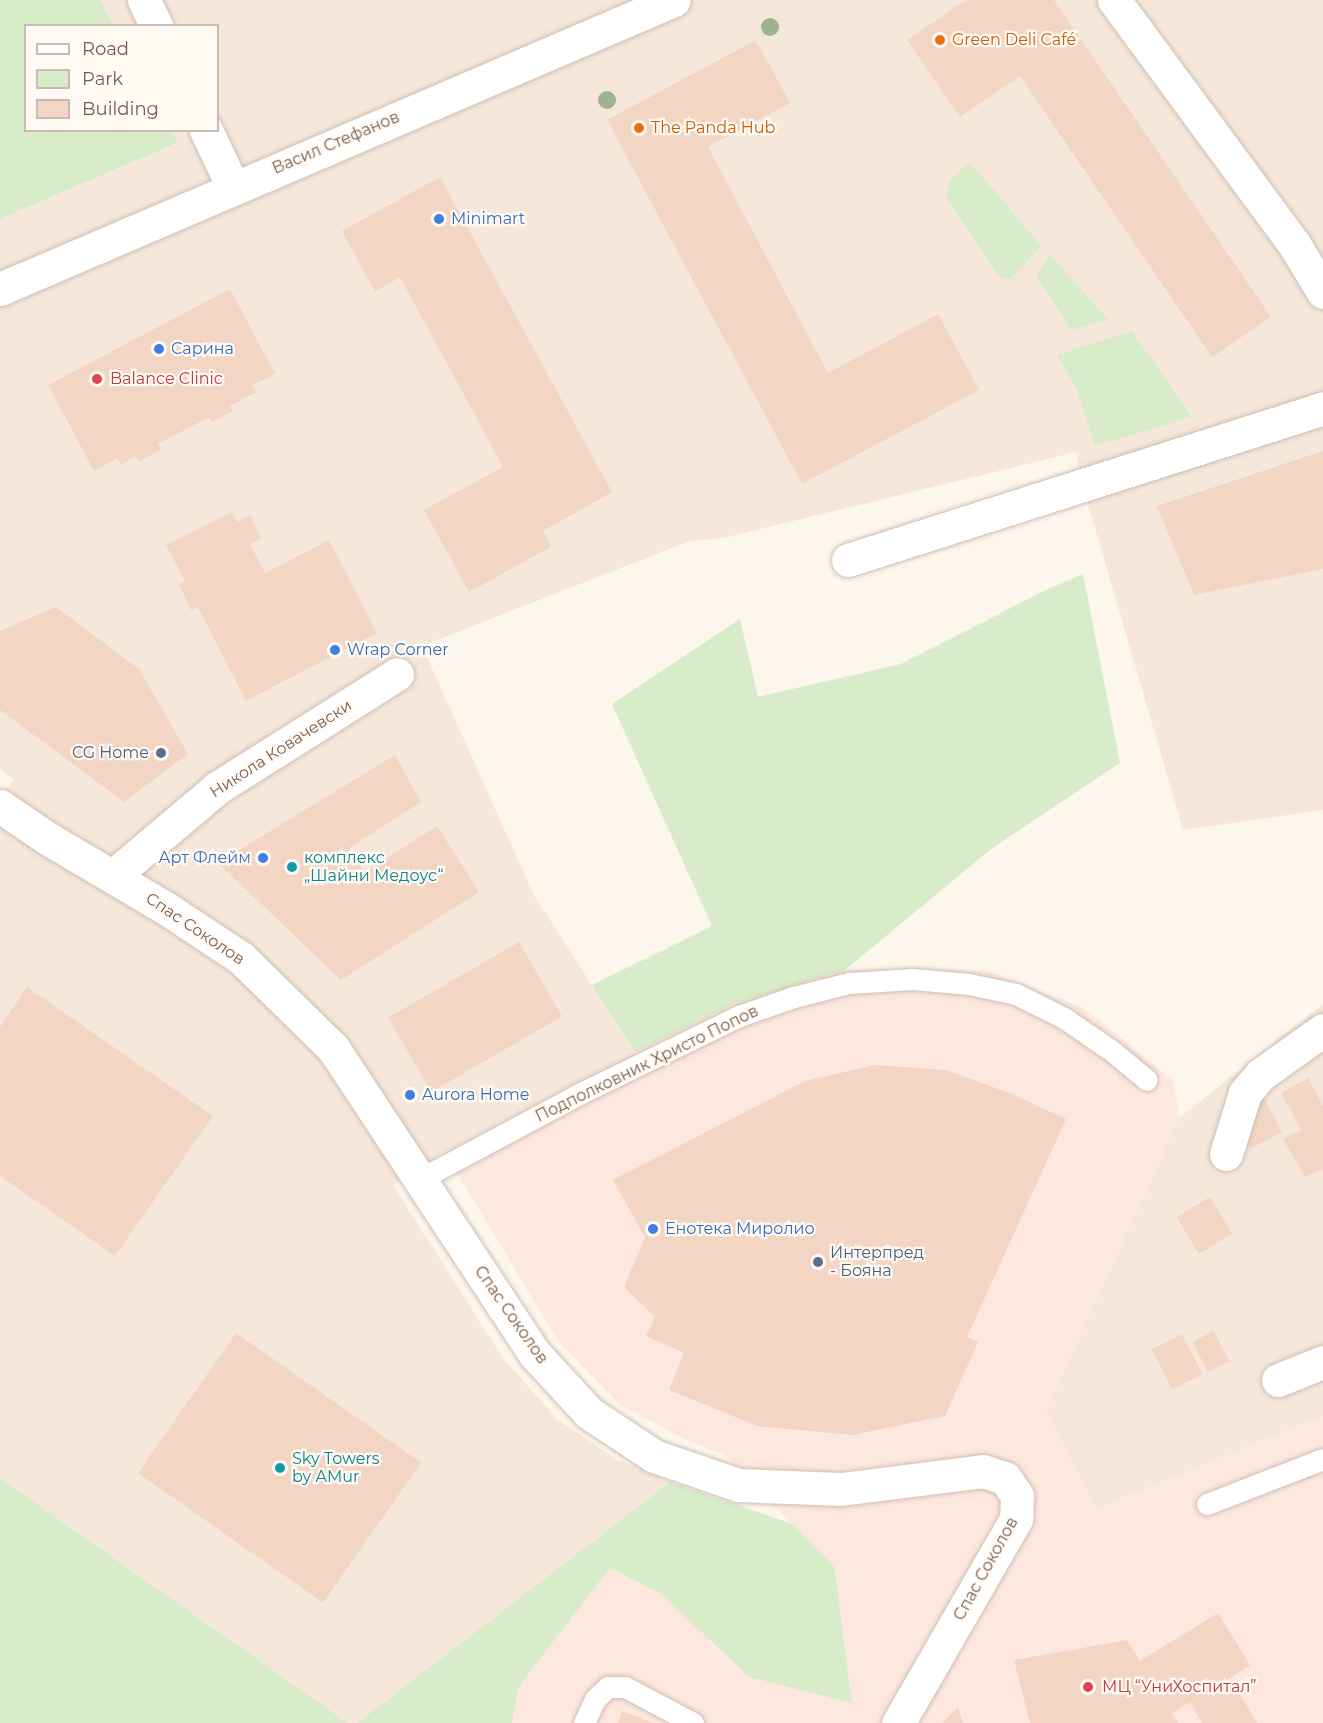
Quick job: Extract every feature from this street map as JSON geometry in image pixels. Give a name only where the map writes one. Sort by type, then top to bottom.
[{"type":"street","points":[[144,0],[155,24]]},
{"type":"street","name":"Васил Стефанов","points":[[0,289],[233,187],[674,0]]},
{"type":"street","points":[[1114,0],[1294,244],[1323,292]]},
{"type":"street","points":[[207,132],[233,187]]},
{"type":"street","points":[[848,560],[1323,408]]},
{"type":"street","name":"Никола Ковачевски","points":[[113,876],[217,788],[397,674]]},
{"type":"street","name":"Спас Соколов","points":[[0,806],[47,838],[113,876],[242,958],[333,1048],[534,1353],[589,1413],[654,1456],[738,1485],[842,1489],[983,1471],[1005,1478],[1017,1496],[1016,1519],[898,1723]]},
{"type":"street","points":[[1226,1154],[1245,1093],[1260,1075],[1323,1030]]},
{"type":"street","points":[[1278,1380],[1323,1362]]},
{"type":"lane","name":"Подполковник Христо Попов","points":[[420,1179],[579,1094],[739,1016],[794,997],[849,983],[913,979],[969,984],[1016,994],[1064,1018],[1112,1051],[1147,1080]]},
{"type":"lane","points":[[1207,1504],[1323,1459]]},
{"type":"lane","points":[[584,1723],[596,1699],[608,1687],[625,1688],[693,1723]]},
{"type":"shaded area","points":[[100,0],[1323,0],[1323,810],[1183,830],[1081,480],[1076,452],[728,537],[687,542],[422,646],[534,895],[635,1052],[444,1151],[393,1185],[503,1358],[557,1419],[616,1459],[670,1482],[357,1723],[348,1723],[0,1478],[0,796],[14,780],[0,769],[0,219],[177,144],[171,132],[219,132],[219,24],[113,24]]},
{"type":"shaded area","points":[[845,970],[985,970],[1082,1007],[1174,1081],[1179,1118],[1045,1411],[1097,1510],[1323,1416],[1323,1723],[512,1723],[519,1686],[610,1568],[661,1594],[749,1677],[852,1702],[835,1568],[726,1456],[687,1440],[620,1405],[558,1341],[444,1151],[635,1052],[735,1004]]},
{"type":"shaded area","points":[[1323,1004],[1323,1416],[1096,1510],[1045,1411],[1179,1118]]},
{"type":"green space","points":[[0,0],[100,0],[113,24],[24,24],[24,132],[172,132],[178,143],[0,219]]},
{"type":"green space","points":[[970,162],[1041,246],[1011,279],[999,277],[948,200],[946,192],[951,179]]},
{"type":"green space","points":[[1050,255],[1109,320],[1071,330],[1036,276]]},
{"type":"green space","points":[[1132,331],[1192,417],[1095,446],[1077,389],[1057,355]]},
{"type":"green space","points":[[1083,574],[1120,763],[991,849],[845,970],[735,1004],[635,1052],[592,985],[712,926],[612,704],[740,619],[758,697],[901,664],[1046,590]]},
{"type":"green space","points":[[0,1478],[348,1723],[0,1723]]},
{"type":"green space","points":[[670,1482],[793,1524],[835,1568],[852,1703],[749,1677],[661,1594],[610,1568],[519,1686],[512,1723],[357,1723]]},
{"type":"building","points":[[966,0],[1054,0],[1271,317],[1212,357],[1020,76],[960,117],[907,40]]},
{"type":"building","points":[[756,40],[790,103],[708,147],[828,373],[938,314],[979,390],[802,484],[607,120]]},
{"type":"building","points":[[440,177],[612,492],[543,531],[551,547],[469,592],[424,510],[503,467],[400,277],[375,292],[342,231]]},
{"type":"building","points":[[230,289],[275,374],[253,385],[257,392],[230,406],[233,411],[212,422],[209,417],[158,444],[161,450],[139,462],[136,456],[121,465],[117,458],[94,471],[48,385]]},
{"type":"building","points":[[1323,451],[1323,569],[1194,595],[1157,506]]},
{"type":"building","points":[[232,512],[238,522],[250,515],[261,538],[250,544],[265,573],[329,540],[377,633],[246,701],[198,607],[191,610],[179,584],[185,581],[166,545]]},
{"type":"building","points":[[56,607],[139,669],[188,754],[124,802],[0,710],[0,631]]},
{"type":"building","name":"комплекс „Шайни Медоус“","points":[[395,755],[421,802],[349,848],[365,872],[437,826],[479,892],[341,980],[218,863]]},
{"type":"building","points":[[519,942],[562,1016],[431,1092],[388,1018]]},
{"type":"building","points":[[27,987],[213,1116],[115,1256],[0,1176],[0,1027]]},
{"type":"building","name":"Интерпред - Бояна","points":[[875,1065],[946,1070],[1012,1094],[1066,1119],[967,1337],[978,1342],[945,1416],[852,1435],[757,1426],[669,1390],[684,1353],[646,1336],[655,1317],[624,1287],[645,1237],[613,1180],[805,1081]]},
{"type":"building","points":[[1308,1078],[1323,1106],[1323,1171],[1321,1169],[1305,1177],[1283,1139],[1301,1130],[1281,1093]]},
{"type":"building","points":[[1262,1095],[1282,1132],[1250,1149],[1238,1127]]},
{"type":"building","points":[[1210,1197],[1232,1234],[1199,1254],[1177,1217]]},
{"type":"building","points":[[1214,1331],[1229,1361],[1208,1372],[1193,1342]]},
{"type":"building","name":"Sky Towers by AMur","points":[[236,1333],[421,1463],[323,1603],[138,1473]]},
{"type":"building","points":[[1182,1334],[1202,1374],[1172,1390],[1152,1349]]},
{"type":"building","points":[[1218,1613],[1250,1665],[1230,1678],[1257,1723],[1202,1723],[1190,1702],[1172,1713],[1178,1723],[1030,1723],[1014,1660],[1127,1640],[1140,1661]]},
{"type":"building","points":[[958,1707],[963,1723],[943,1723]]},
{"type":"building","points":[[622,1711],[653,1723],[618,1723]]},
{"type":"place","name":"Green Deli Café","points":[[940,40]]},
{"type":"place","name":"The Panda Hub","points":[[639,128]]},
{"type":"place","name":"Minimart","points":[[439,219]]},
{"type":"place","name":"Сарина","points":[[159,349]]},
{"type":"place","name":"Balance Clinic","points":[[97,379]]},
{"type":"place","name":"Wrap Corner","points":[[335,650]]},
{"type":"place","name":"CG Home","points":[[161,753]]},
{"type":"place","name":"Арт Флейм","points":[[263,858]]},
{"type":"place","name":"комплекс „Шайни Медоус“","points":[[292,867]]},
{"type":"place","name":"Aurora Home","points":[[410,1095]]},
{"type":"place","name":"Енотека Миролио","points":[[653,1229]]},
{"type":"place","name":"Интерпред - Бояна","points":[[818,1262]]},
{"type":"place","name":"Sky Towers by AMur","points":[[280,1468]]},
{"type":"place","name":"МЦ “УниХоспитал”","points":[[1088,1687]]}]
